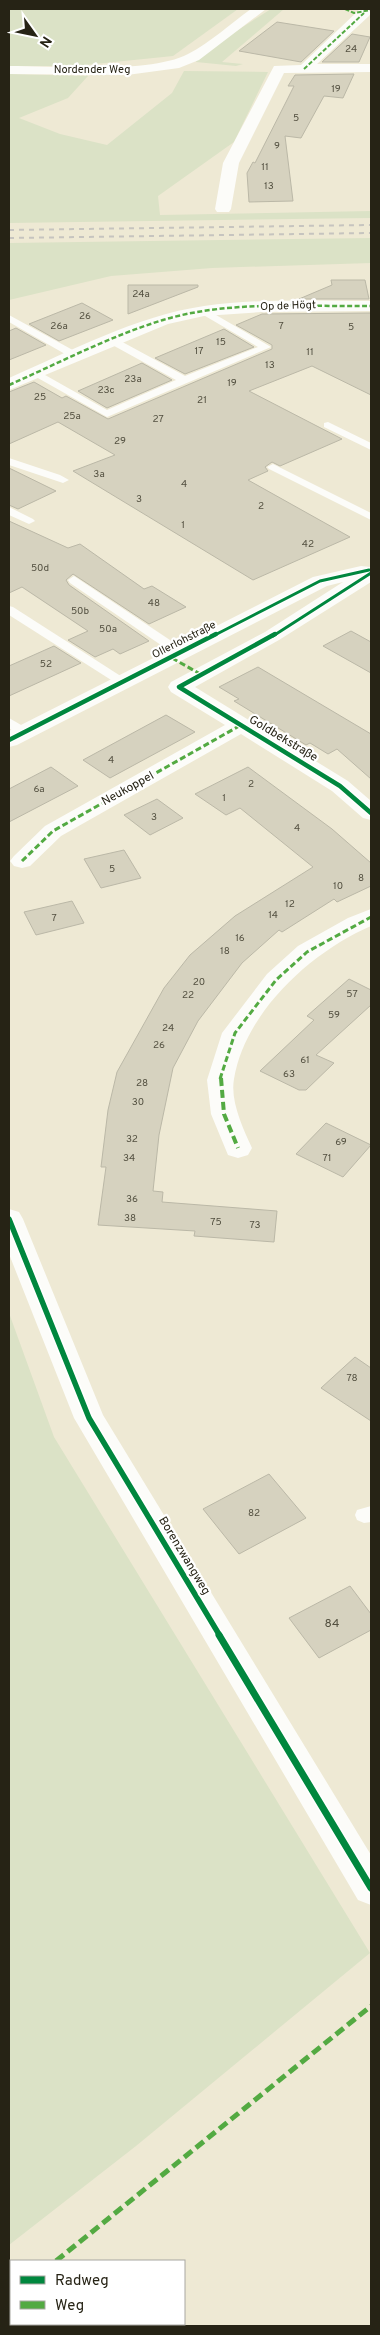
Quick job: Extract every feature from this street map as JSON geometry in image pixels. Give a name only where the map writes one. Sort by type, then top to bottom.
[{"type":"street","name":"Nordender Weg","points":[[9,70],[127,71],[174,65],[194,56],[259,9]]},
{"type":"street","points":[[345,9],[350,12],[367,12]]},
{"type":"street","points":[[304,69],[367,12]]},
{"type":"street","points":[[223,209],[231,163],[279,69],[371,68]]},
{"type":"street","name":"Op de Högt","points":[[9,385],[111,340],[164,320],[204,311],[262,307],[371,306]]},
{"type":"street","name":"Ollerlohstraße","points":[[14,732],[124,682],[320,581],[371,571]]},
{"type":"street","name":"Ollerlohstraße","points":[[179,687],[272,636],[371,571]]},
{"type":"street","name":"Goldbekstraße","points":[[179,687],[340,786],[371,813]]},
{"type":"street","name":"Neukoppel","points":[[22,861],[53,831],[241,725]]},
{"type":"street","points":[[238,1148],[224,1114],[220,1080],[235,1032],[276,980],[307,952],[356,922],[371,917]]},
{"type":"street","name":"Borenzwangweg","points":[[9,1219],[90,1418],[371,1888]]},
{"type":"lane","points":[[34,373],[106,414],[266,347],[204,311]]},
{"type":"lane","points":[[9,318],[76,356]]},
{"type":"lane","points":[[111,340],[184,380]]},
{"type":"lane","points":[[328,425],[371,448]]},
{"type":"lane","points":[[9,461],[21,468],[51,474],[63,480]]},
{"type":"lane","points":[[273,467],[371,517]]},
{"type":"lane","points":[[9,510],[29,521]]},
{"type":"lane","points":[[74,580],[181,653]]},
{"type":"lane","points":[[9,610],[124,682]]},
{"type":"green space","points":[[9,9],[238,9],[173,56],[75,66],[9,66]]},
{"type":"green space","points":[[271,9],[284,9],[222,62],[243,64],[236,66],[196,62],[198,57],[205,51]]},
{"type":"green space","points":[[184,71],[268,72],[234,142],[158,196],[160,215],[371,211],[371,218],[9,223],[9,74],[88,76],[68,98],[19,118],[60,134],[107,145],[172,93]]},
{"type":"green space","points":[[371,238],[371,263],[212,268],[111,276],[9,300],[9,243]]},
{"type":"green space","points":[[9,1313],[54,1437],[370,1953],[136,2146],[9,2245]]},
{"type":"building","points":[[277,22],[334,31],[301,62],[239,51]]},
{"type":"building","points":[[352,34],[370,37],[359,62],[322,62]]},
{"type":"building","points":[[354,74],[343,98],[324,96],[301,138],[285,136],[293,201],[249,202],[247,173],[253,162],[255,163],[294,86],[288,86],[295,75]]},
{"type":"building","points":[[331,280],[365,280],[369,299],[299,299],[332,285]]},
{"type":"building","points":[[128,285],[198,285],[198,287],[128,314]]},
{"type":"building","points":[[82,303],[113,320],[59,341],[29,324]]},
{"type":"building","points":[[371,313],[371,395],[312,366],[249,391],[342,439],[280,466],[272,462],[265,467],[268,471],[248,480],[350,537],[253,580],[73,471],[115,455],[58,422],[9,444],[9,392],[34,382],[62,398],[66,396],[108,419],[272,349],[272,345],[236,325],[262,314]]},
{"type":"building","points":[[16,328],[46,345],[9,360],[9,331]]},
{"type":"building","points":[[224,329],[254,347],[185,374],[155,358]]},
{"type":"building","points":[[142,363],[172,380],[107,408],[78,391]]},
{"type":"building","points":[[9,468],[56,491],[18,509],[9,505]]},
{"type":"building","points":[[9,521],[68,548],[80,544],[144,589],[152,586],[186,607],[149,624],[73,574],[66,580],[69,585],[149,641],[120,654],[113,649],[95,657],[68,640],[88,631],[22,587],[9,593]]},
{"type":"building","points":[[351,631],[371,642],[371,673],[323,646]]},
{"type":"building","points":[[54,646],[81,663],[9,696],[9,666]]},
{"type":"building","points":[[258,667],[371,734],[371,779],[337,749],[328,754],[310,743],[306,745],[234,701],[239,699],[219,687]]},
{"type":"building","points":[[166,715],[195,732],[110,778],[83,760]]},
{"type":"building","points":[[51,767],[78,786],[9,822],[9,789]]},
{"type":"building","points":[[248,767],[332,829],[371,863],[371,886],[337,902],[334,899],[282,932],[279,930],[242,963],[198,1021],[173,1068],[159,1135],[153,1191],[163,1192],[162,1202],[277,1211],[274,1242],[194,1236],[195,1231],[98,1225],[106,1167],[101,1167],[108,1110],[117,1072],[164,988],[190,955],[235,916],[313,867],[240,808],[226,815],[195,794]]},
{"type":"building","points":[[157,799],[183,818],[150,835],[124,815]]},
{"type":"building","points":[[124,850],[141,878],[101,888],[84,859]]},
{"type":"building","points":[[72,901],[84,923],[36,935],[24,912]]},
{"type":"building","points":[[349,979],[371,990],[371,1005],[316,1055],[334,1063],[306,1090],[299,1090],[260,1071],[314,1020],[307,1016]]},
{"type":"building","points":[[326,1123],[371,1145],[343,1177],[296,1154]]},
{"type":"building","points":[[355,1357],[371,1368],[371,1421],[321,1388]]},
{"type":"building","points":[[269,1474],[306,1518],[239,1554],[203,1509]]},
{"type":"building","points":[[350,1586],[371,1614],[371,1630],[319,1658],[289,1618]]},
{"type":"railway","points":[[9,230],[371,225]]},
{"type":"railway","points":[[9,238],[371,233]]},
{"type":"marked path","points":[[345,9],[354,13],[371,10]]},
{"type":"marked path","points":[[304,69],[364,13]]},
{"type":"marked path","points":[[9,385],[111,340],[163,320],[204,311],[262,307],[371,306]]},
{"type":"marked path","points":[[172,658],[202,675]]},
{"type":"marked path","points":[[22,861],[53,831],[241,725]]},
{"type":"marked path","points":[[238,1148],[224,1114],[220,1080],[235,1033],[276,980],[307,952],[371,917]]},
{"type":"marked path","points":[[57,2260],[371,2006]]},
{"type":"cycle path","points":[[9,740],[320,581],[369,570]]},
{"type":"cycle path","points":[[371,573],[272,636],[179,687],[340,786],[371,813]]},
{"type":"cycle path","points":[[9,1219],[89,1418],[371,1888]]}]
